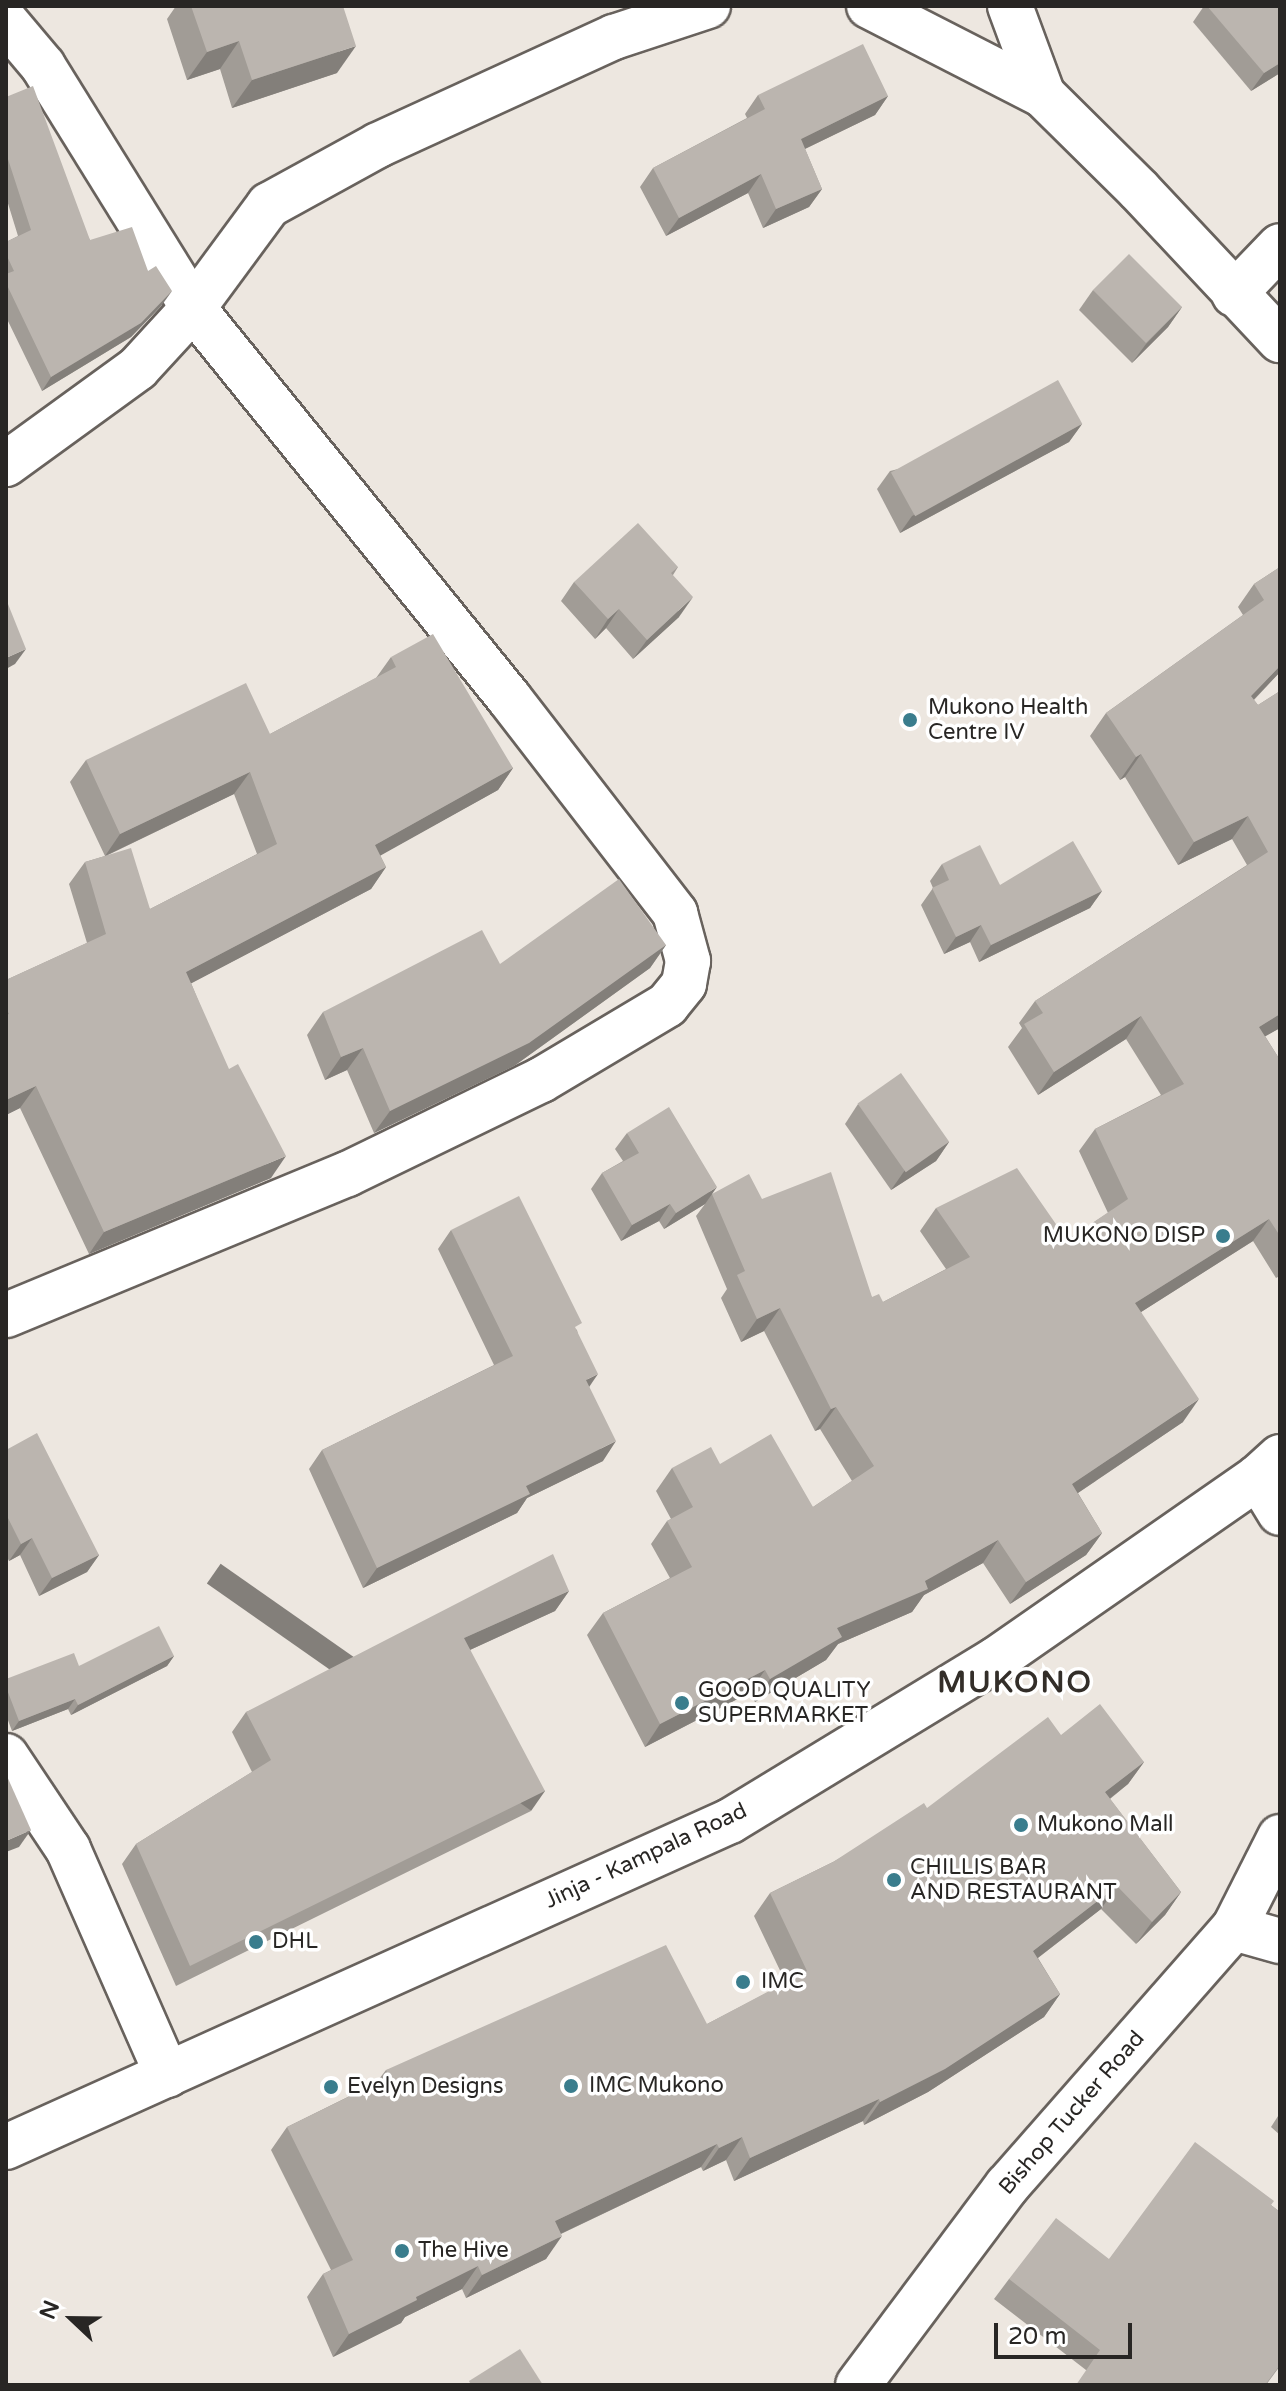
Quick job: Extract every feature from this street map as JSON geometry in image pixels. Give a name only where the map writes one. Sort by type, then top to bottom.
[{"type":"main road","points":[[6,464],[138,368],[193,308],[269,205],[378,145],[614,37],[708,6]]},
{"type":"main road","points":[[869,6],[1043,95],[1139,190],[1280,340]]},
{"type":"main road","points":[[1010,6],[1043,95]]},
{"type":"main road","points":[[6,22],[43,66],[193,308],[509,698],[675,913],[688,961],[684,984],[667,1005],[541,1080],[347,1174],[6,1315]]},
{"type":"main road","points":[[1234,294],[1280,246]]},
{"type":"main road","points":[[1269,1467],[1280,1513]]},
{"type":"main road","name":"Jinja - Kampala Road","points":[[6,2147],[730,1821],[995,1660],[1269,1467]]},
{"type":"main road","points":[[6,1756],[68,1849],[167,2075]]},
{"type":"main road","name":"Bishop Tucker Road","points":[[858,2385],[1007,2186],[1234,1928],[1280,1837]]},
{"type":"main road","points":[[1234,1928],[1280,1941]]},
{"type":"building","points":[[191,6],[343,6],[356,46],[252,80],[239,41],[207,52]]},
{"type":"building","points":[[1207,6],[1280,6],[1280,63],[1264,73]]},
{"type":"building","points":[[863,44],[888,96],[801,139],[822,189],[776,209],[761,174],[679,218],[653,168],[765,109],[758,95]]},
{"type":"building","points":[[33,86],[90,240],[132,227],[148,271],[156,266],[172,291],[141,323],[51,377],[6,283],[6,274],[14,271],[6,254],[6,242],[31,230],[6,153],[6,97]]},
{"type":"building","points":[[1129,254],[1182,307],[1146,343],[1093,290]]},
{"type":"building","points":[[1058,380],[1082,424],[915,516],[891,473]]},
{"type":"building","points":[[638,523],[678,567],[671,573],[693,597],[647,640],[619,609],[608,619],[574,582]]},
{"type":"building","points":[[1280,567],[1280,666],[1251,696],[1258,705],[1280,691],[1280,1014],[1259,1027],[1280,1060],[1280,1236],[1269,1219],[1135,1303],[1199,1399],[1072,1484],[1102,1533],[1026,1582],[998,1540],[925,1581],[928,1589],[837,1628],[842,1637],[770,1679],[765,1670],[660,1724],[603,1613],[692,1567],[667,1521],[693,1507],[672,1468],[711,1447],[720,1464],[771,1434],[813,1507],[874,1466],[836,1407],[831,1409],[780,1308],[757,1319],[737,1275],[745,1271],[712,1194],[749,1174],[762,1199],[831,1172],[872,1297],[879,1294],[883,1302],[970,1257],[936,1208],[1017,1168],[1067,1240],[1128,1199],[1095,1129],[1184,1084],[1141,1016],[1054,1072],[1024,1024],[1043,1013],[1035,1001],[1268,852],[1248,816],[1194,842],[1141,754],[1136,757],[1106,713],[1264,600],[1254,584]]},
{"type":"building","points":[[6,599],[26,649],[6,658]]},
{"type":"building","points":[[433,634],[513,768],[375,845],[386,867],[186,972],[229,1069],[238,1064],[286,1156],[104,1232],[36,1086],[6,1100],[6,1015],[9,1014],[6,1008],[6,980],[106,934],[85,862],[131,848],[150,909],[277,844],[250,772],[120,834],[86,760],[246,683],[270,734],[396,667],[391,657]]},
{"type":"building","points":[[1073,841],[1102,891],[991,945],[981,925],[956,937],[932,888],[949,880],[942,864],[980,845],[1000,885]]},
{"type":"building","points":[[619,879],[666,945],[529,1043],[390,1111],[363,1048],[341,1057],[323,1012],[482,930],[500,964]]},
{"type":"building","points":[[901,1073],[949,1142],[906,1172],[858,1103]]},
{"type":"building","points":[[669,1107],[717,1187],[676,1213],[670,1204],[632,1225],[602,1173],[639,1153],[627,1133]]},
{"type":"building","points":[[519,1196],[582,1323],[575,1327],[598,1374],[586,1380],[616,1441],[526,1486],[530,1494],[377,1568],[322,1450],[513,1356],[451,1230]]},
{"type":"building","points":[[37,1433],[99,1555],[52,1578],[32,1538],[21,1544],[6,1514],[6,1450]]},
{"type":"building","points":[[553,1554],[569,1591],[464,1638],[545,1791],[190,1966],[136,1844],[271,1760],[246,1712]]},
{"type":"building","points":[[159,1626],[174,1656],[78,1705],[75,1699],[19,1721],[6,1679],[74,1653],[79,1666]]},
{"type":"building","points":[[1100,1704],[1144,1762],[1105,1792],[1181,1892],[1152,1922],[1117,1886],[1033,1951],[1060,1994],[945,2069],[880,2102],[879,2099],[750,2158],[742,2137],[719,2148],[717,2144],[555,2221],[562,2236],[482,2275],[478,2266],[349,2334],[323,2274],[353,2260],[287,2127],[389,2077],[386,2070],[666,1945],[707,2024],[807,1971],[770,1893],[833,1862],[924,1803],[927,1808],[1048,1717],[1061,1735]]},
{"type":"building","points":[[6,1774],[31,1830],[6,1841]]},
{"type":"building","points":[[1195,2142],[1274,2201],[1271,2205],[1280,2212],[1280,2365],[1265,2385],[1076,2385],[1100,2350],[1009,2279],[1056,2218],[1109,2259]]},
{"type":"building","points":[[520,2349],[543,2385],[471,2385],[469,2381]]},
{"type":"place","name":"Mukono Health Centre IV","points":[[910,720]]},
{"type":"place","name":"MUKONO DISP","points":[[1223,1236]]},
{"type":"place","name":"GOOD QUALITY SUPERMARKET","points":[[682,1703]]},
{"type":"place","name":"Mukono Mall","points":[[1021,1825]]},
{"type":"place","name":"CHILLIS BAR AND RESTAURANT","points":[[894,1880]]},
{"type":"place","name":"DHL","points":[[256,1942]]},
{"type":"place","name":"IMC","points":[[743,1982]]},
{"type":"place","name":"IMC Mukono","points":[[571,2086]]},
{"type":"place","name":"Evelyn Designs","points":[[331,2087]]},
{"type":"place","name":"The Hive","points":[[402,2251]]},
{"type":"district","name":"MUKONO","points":[[1015,1683]]}]
